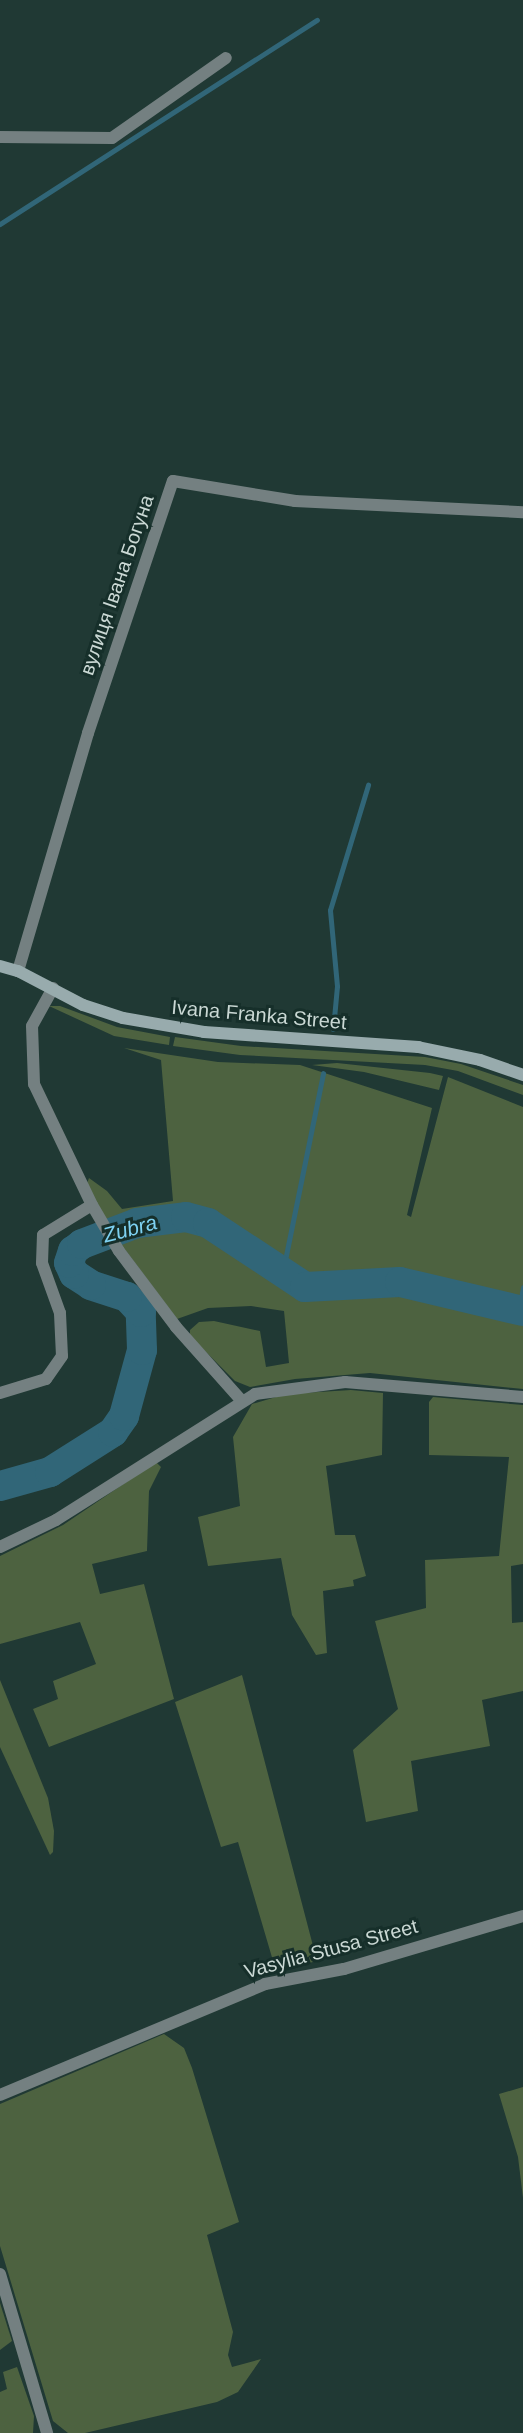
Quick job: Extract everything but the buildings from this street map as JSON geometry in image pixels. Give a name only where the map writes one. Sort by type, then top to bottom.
[{"type":"main road","name":"Ivana Franka Street","points":[[0,966],[18,970],[106,1013],[170,1027],[418,1047],[480,1060],[523,1075]]},
{"type":"street","points":[[0,136],[112,138],[226,58]]},
{"type":"street","name":"вулиця Івана Богуна","points":[[18,970],[88,733],[173,481],[295,501],[523,512]]},
{"type":"street","points":[[53,988],[32,1026],[34,1084],[92,1205],[119,1251],[176,1327],[241,1400]]},
{"type":"street","points":[[0,1393],[46,1379],[62,1356],[60,1313],[42,1263],[43,1235],[92,1205]]},
{"type":"street","points":[[0,1547],[56,1520],[241,1400],[276,1388],[345,1382],[523,1397]]},
{"type":"street","name":"Vasylia Stusa Street","points":[[0,2095],[264,1984],[344,1969],[523,1916]]},
{"type":"street","points":[[0,2274],[47,2433]]},
{"type":"green space","points":[[49,1006],[60,1006],[117,1027],[170,1037],[169,1045],[114,1036]]},
{"type":"green space","points":[[175,1037],[241,1046],[425,1057],[461,1064],[523,1085],[523,1095],[458,1071],[425,1065],[240,1055],[173,1046]]},
{"type":"green space","points":[[124,1048],[218,1062],[300,1065],[432,1108],[407,1215],[411,1217],[448,1077],[523,1107],[523,1389],[370,1373],[295,1379],[250,1387],[235,1381],[190,1336],[190,1330],[199,1322],[214,1321],[260,1331],[266,1367],[289,1363],[284,1311],[251,1306],[208,1308],[177,1319],[109,1228],[86,1186],[89,1178],[107,1191],[122,1209],[173,1201],[161,1060]]},
{"type":"green space","points":[[337,1063],[443,1076],[439,1090],[364,1072],[312,1065]]},
{"type":"green space","points":[[351,1390],[383,1393],[382,1455],[326,1466],[335,1535],[355,1535],[366,1576],[353,1580],[354,1586],[323,1591],[327,1653],[316,1655],[292,1615],[281,1558],[208,1566],[198,1517],[240,1506],[233,1437],[252,1404],[286,1394]]},
{"type":"green space","points":[[433,1397],[523,1405],[523,1564],[511,1566],[512,1623],[523,1622],[523,1691],[482,1700],[490,1746],[411,1761],[418,1811],[366,1822],[353,1750],[398,1709],[375,1621],[426,1608],[425,1560],[499,1556],[509,1457],[429,1455],[429,1402]]},
{"type":"green space","points":[[156,1462],[161,1467],[149,1491],[147,1551],[92,1564],[100,1594],[144,1584],[174,1699],[49,1747],[33,1709],[58,1699],[53,1681],[96,1664],[80,1622],[0,1644],[0,1556],[63,1525]]},
{"type":"green space","points":[[242,1675],[317,1961],[276,1971],[238,1842],[221,1847],[175,1702]]},
{"type":"green space","points":[[0,1680],[48,1798],[54,1831],[53,1852],[50,1855],[0,1747]]},
{"type":"green space","points":[[164,2034],[184,2048],[192,2068],[239,2222],[207,2235],[233,2332],[228,2355],[232,2367],[261,2359],[238,2392],[217,2402],[85,2433],[68,2433],[53,2421],[0,2246],[0,2104]]},
{"type":"green space","points":[[523,2087],[523,2198],[518,2157],[499,2094]]},
{"type":"green space","points":[[0,2303],[12,2341],[0,2350]]},
{"type":"green space","points":[[17,2367],[34,2416],[33,2433],[0,2433],[0,2392],[7,2389],[3,2372]]},
{"type":"waterway","points":[[0,224],[317,20]]},
{"type":"waterway","points":[[333,1029],[337,986],[330,910],[368,785]]},
{"type":"waterway","points":[[282,1275],[323,1073]]},
{"type":"waterway","name":"Zubra","points":[[0,1486],[50,1472],[113,1432],[124,1416],[142,1350],[141,1312],[127,1297],[91,1285],[74,1274],[69,1263],[73,1251],[82,1244],[137,1223],[186,1217],[208,1223],[305,1287],[400,1282],[523,1311]]},
{"type":"waterway","points":[[519,1308],[523,1287]]}]
